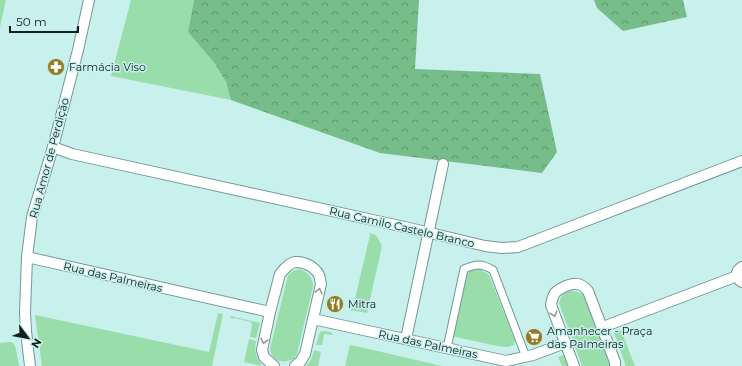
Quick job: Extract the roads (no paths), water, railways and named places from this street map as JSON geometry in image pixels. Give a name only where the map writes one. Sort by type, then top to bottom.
[{"type":"street","name":"Rua Amor de Perdição","points":[[30,366],[25,313],[27,257],[32,217],[53,147],[78,50],[89,0]]},
{"type":"street","name":"Rua Camilo Castelo Branco","points":[[53,147],[72,154],[485,246],[502,248],[518,247],[742,161]]},
{"type":"street","points":[[406,339],[444,164]]},
{"type":"street","name":"Rua das Palmeiras","points":[[27,257],[270,312]]},
{"type":"street","points":[[274,366],[264,357],[262,350],[280,274],[284,268],[289,265],[295,262],[302,262],[310,265],[315,270],[320,276],[321,284],[305,354],[300,362],[295,366]]},
{"type":"street","points":[[447,348],[464,269],[473,265],[485,266],[493,270],[526,357]]},
{"type":"street","points":[[603,328],[740,279],[738,271],[742,267]]},
{"type":"street","points":[[574,366],[551,305],[556,291],[572,283],[583,285],[588,290],[603,328],[615,362],[615,366]]},
{"type":"street","name":"Rua das Palmeiras","points":[[313,319],[506,361],[533,355],[565,343]]},
{"type":"place","name":"Farmácia Viso","points":[[56,67]]},
{"type":"place","name":"Mitra","points":[[335,304]]},
{"type":"place","name":"Amanhecer - Praça das Palmeiras","points":[[534,337]]}]
